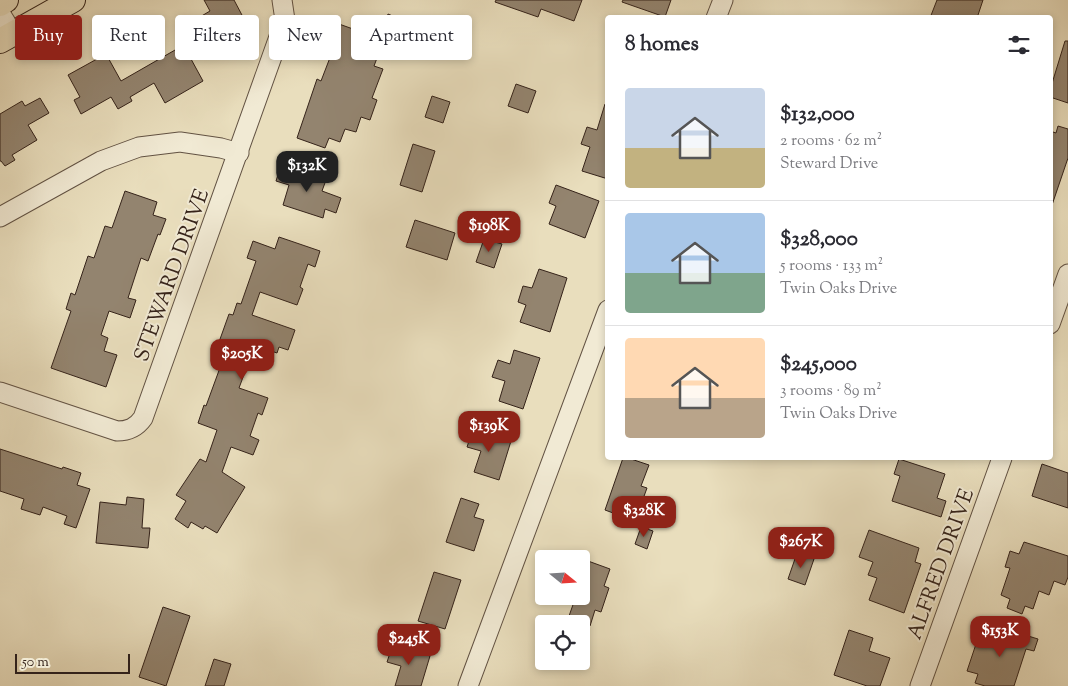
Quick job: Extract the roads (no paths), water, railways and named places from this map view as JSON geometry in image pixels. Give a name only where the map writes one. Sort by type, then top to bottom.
[{"type":"main road","points":[[0,4],[6,0]]},
{"type":"main road","points":[[6,38],[73,0]]},
{"type":"street","name":"STEWARD DRIVE","points":[[0,392],[117,431],[124,431],[138,424],[146,411],[285,20],[282,0]]},
{"type":"street","points":[[717,15],[723,0]]},
{"type":"street","points":[[0,13],[6,38]]},
{"type":"street","points":[[0,216],[101,161],[139,147],[180,142],[221,148],[239,153]]},
{"type":"street","points":[[1053,316],[1068,274]]},
{"type":"street","points":[[468,686],[605,318]]},
{"type":"street","name":"ALFRED DRIVE","points":[[920,686],[1001,460]]}]
